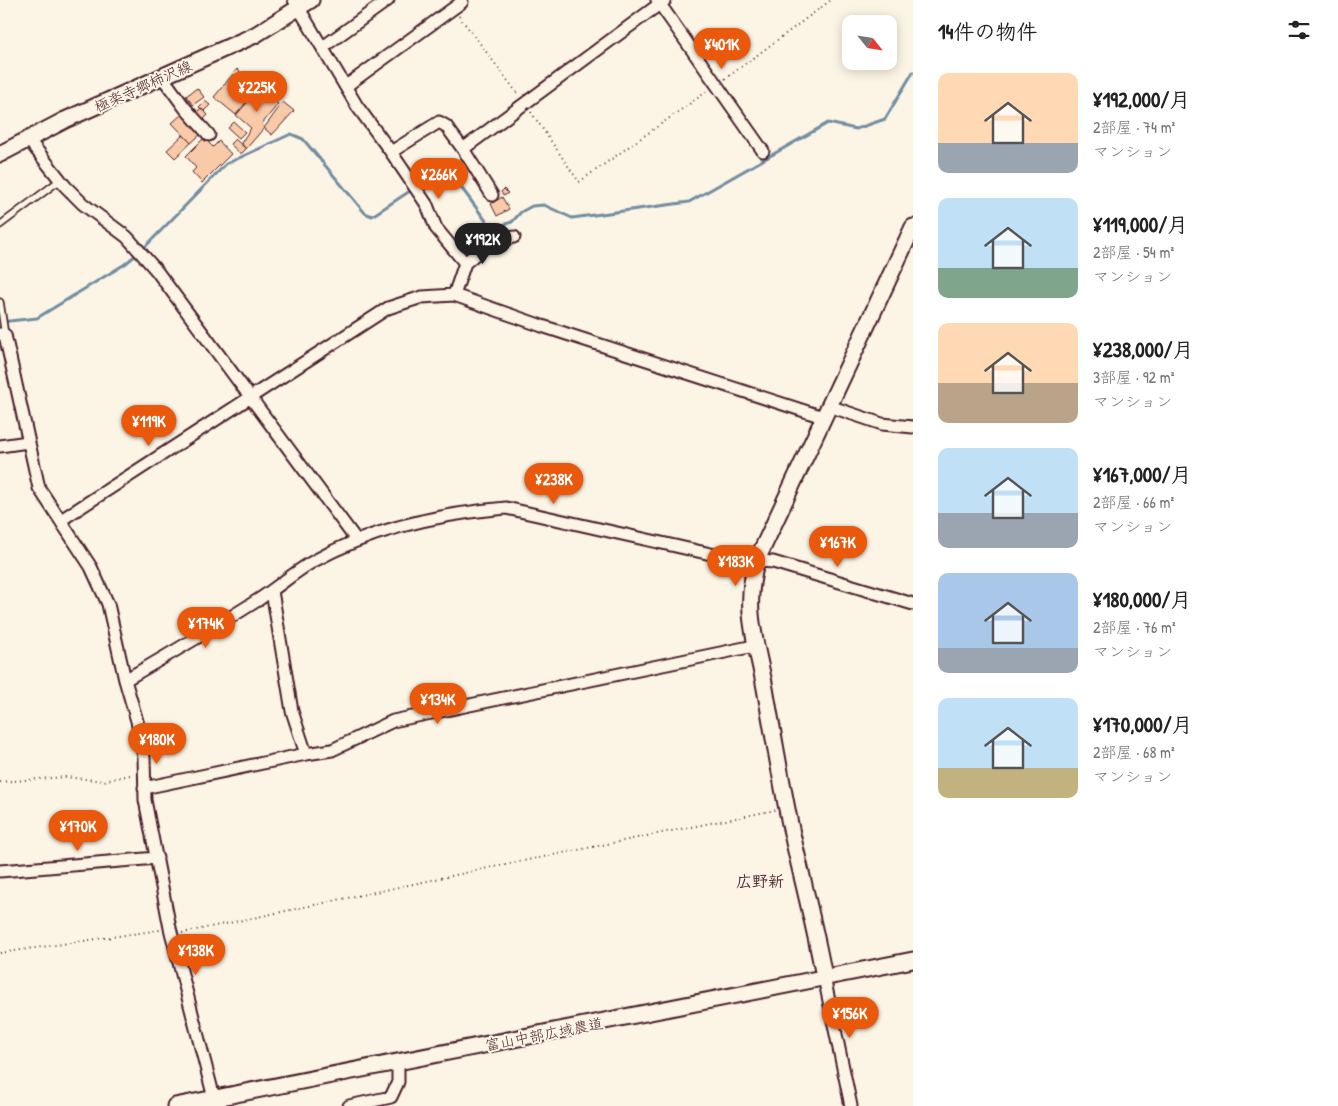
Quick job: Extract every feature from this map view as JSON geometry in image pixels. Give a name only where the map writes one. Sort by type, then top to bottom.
[{"type":"street","points":[[322,47],[388,0]]},
{"type":"street","points":[[463,148],[660,1],[716,85],[764,151]]},
{"type":"street","points":[[346,86],[460,2]]},
{"type":"street","points":[[301,3],[322,47],[346,86],[427,205],[436,228],[465,263]]},
{"type":"street","name":"極楽寺郷柿沢線","points":[[0,154],[65,120],[163,78],[255,35],[301,3]]},
{"type":"street","points":[[163,78],[185,108],[209,135]]},
{"type":"street","points":[[391,152],[438,122],[446,126],[463,148],[492,195]]},
{"type":"street","points":[[28,139],[60,180],[84,204],[127,237],[144,257],[252,397],[357,541]]},
{"type":"street","points":[[851,1106],[815,928],[787,808],[764,682],[754,646],[749,605],[757,560],[913,227]]},
{"type":"street","points":[[454,295],[465,263],[489,244],[514,237]]},
{"type":"street","points":[[60,520],[388,308],[422,297],[454,295],[542,326],[826,412],[882,424],[913,426]]},
{"type":"street","points":[[3,334],[39,488],[90,567],[108,604],[125,680],[137,721],[144,758],[144,788],[170,932],[217,1102]]},
{"type":"street","points":[[0,446],[28,442]]},
{"type":"street","points":[[125,680],[208,633],[312,562],[395,526],[475,510],[506,508],[733,559],[773,562],[913,604]]},
{"type":"street","points":[[272,591],[292,711],[306,754]]},
{"type":"street","points":[[144,788],[332,750],[393,721],[754,646]]},
{"type":"street","points":[[0,871],[157,858]]},
{"type":"street","name":"富山中部広域農道","points":[[175,1106],[217,1102],[398,1063],[913,960]]},
{"type":"street","points":[[349,1106],[393,1102],[398,1082],[398,1063]]},
{"type":"lane","points":[[0,226],[60,180]]},
{"type":"lane","points":[[0,302],[3,334]]},
{"type":"path","points":[[460,2],[524,103],[579,182],[716,85],[831,0]]},
{"type":"path","points":[[0,782],[65,777],[104,781],[144,773]]},
{"type":"path","points":[[0,953],[170,932],[787,808]]},
{"type":"building","points":[[237,69],[258,88],[236,115],[214,97]]},
{"type":"building","points":[[265,82],[274,89],[268,96],[278,104],[262,124],[264,128],[246,149],[241,143],[251,128],[236,115]]},
{"type":"building","points":[[197,88],[204,97],[193,105],[186,96]]},
{"type":"building","points":[[205,101],[210,105],[204,111],[199,107]]},
{"type":"building","points":[[283,102],[294,111],[272,135],[264,128]]},
{"type":"building","points":[[201,108],[208,115],[202,121],[195,114]]},
{"type":"building","points":[[182,114],[200,135],[191,143],[172,123]]},
{"type":"building","points":[[234,122],[245,132],[239,138],[228,128]]},
{"type":"building","points":[[183,135],[191,143],[175,158],[167,150]]},
{"type":"building","points":[[204,138],[213,147],[219,141],[231,154],[202,183],[192,172],[196,168],[186,156]]},
{"type":"building","points":[[235,139],[246,149],[241,154],[230,144]]},
{"type":"building","points":[[504,189],[508,193],[504,196],[501,192]]},
{"type":"building","points":[[502,197],[509,209],[497,216],[491,204]]},
{"type":"waterway","points":[[142,250],[226,164],[291,134],[303,139],[365,213],[372,216],[442,170],[449,171],[489,225],[496,227],[512,222],[521,212],[532,206],[544,205],[572,218],[689,202],[828,123],[856,129],[885,119],[913,72]]},
{"type":"waterway","points":[[0,322],[37,318],[125,264],[137,254]]},
{"type":"district","name":"広野新","points":[[760,881]]}]
